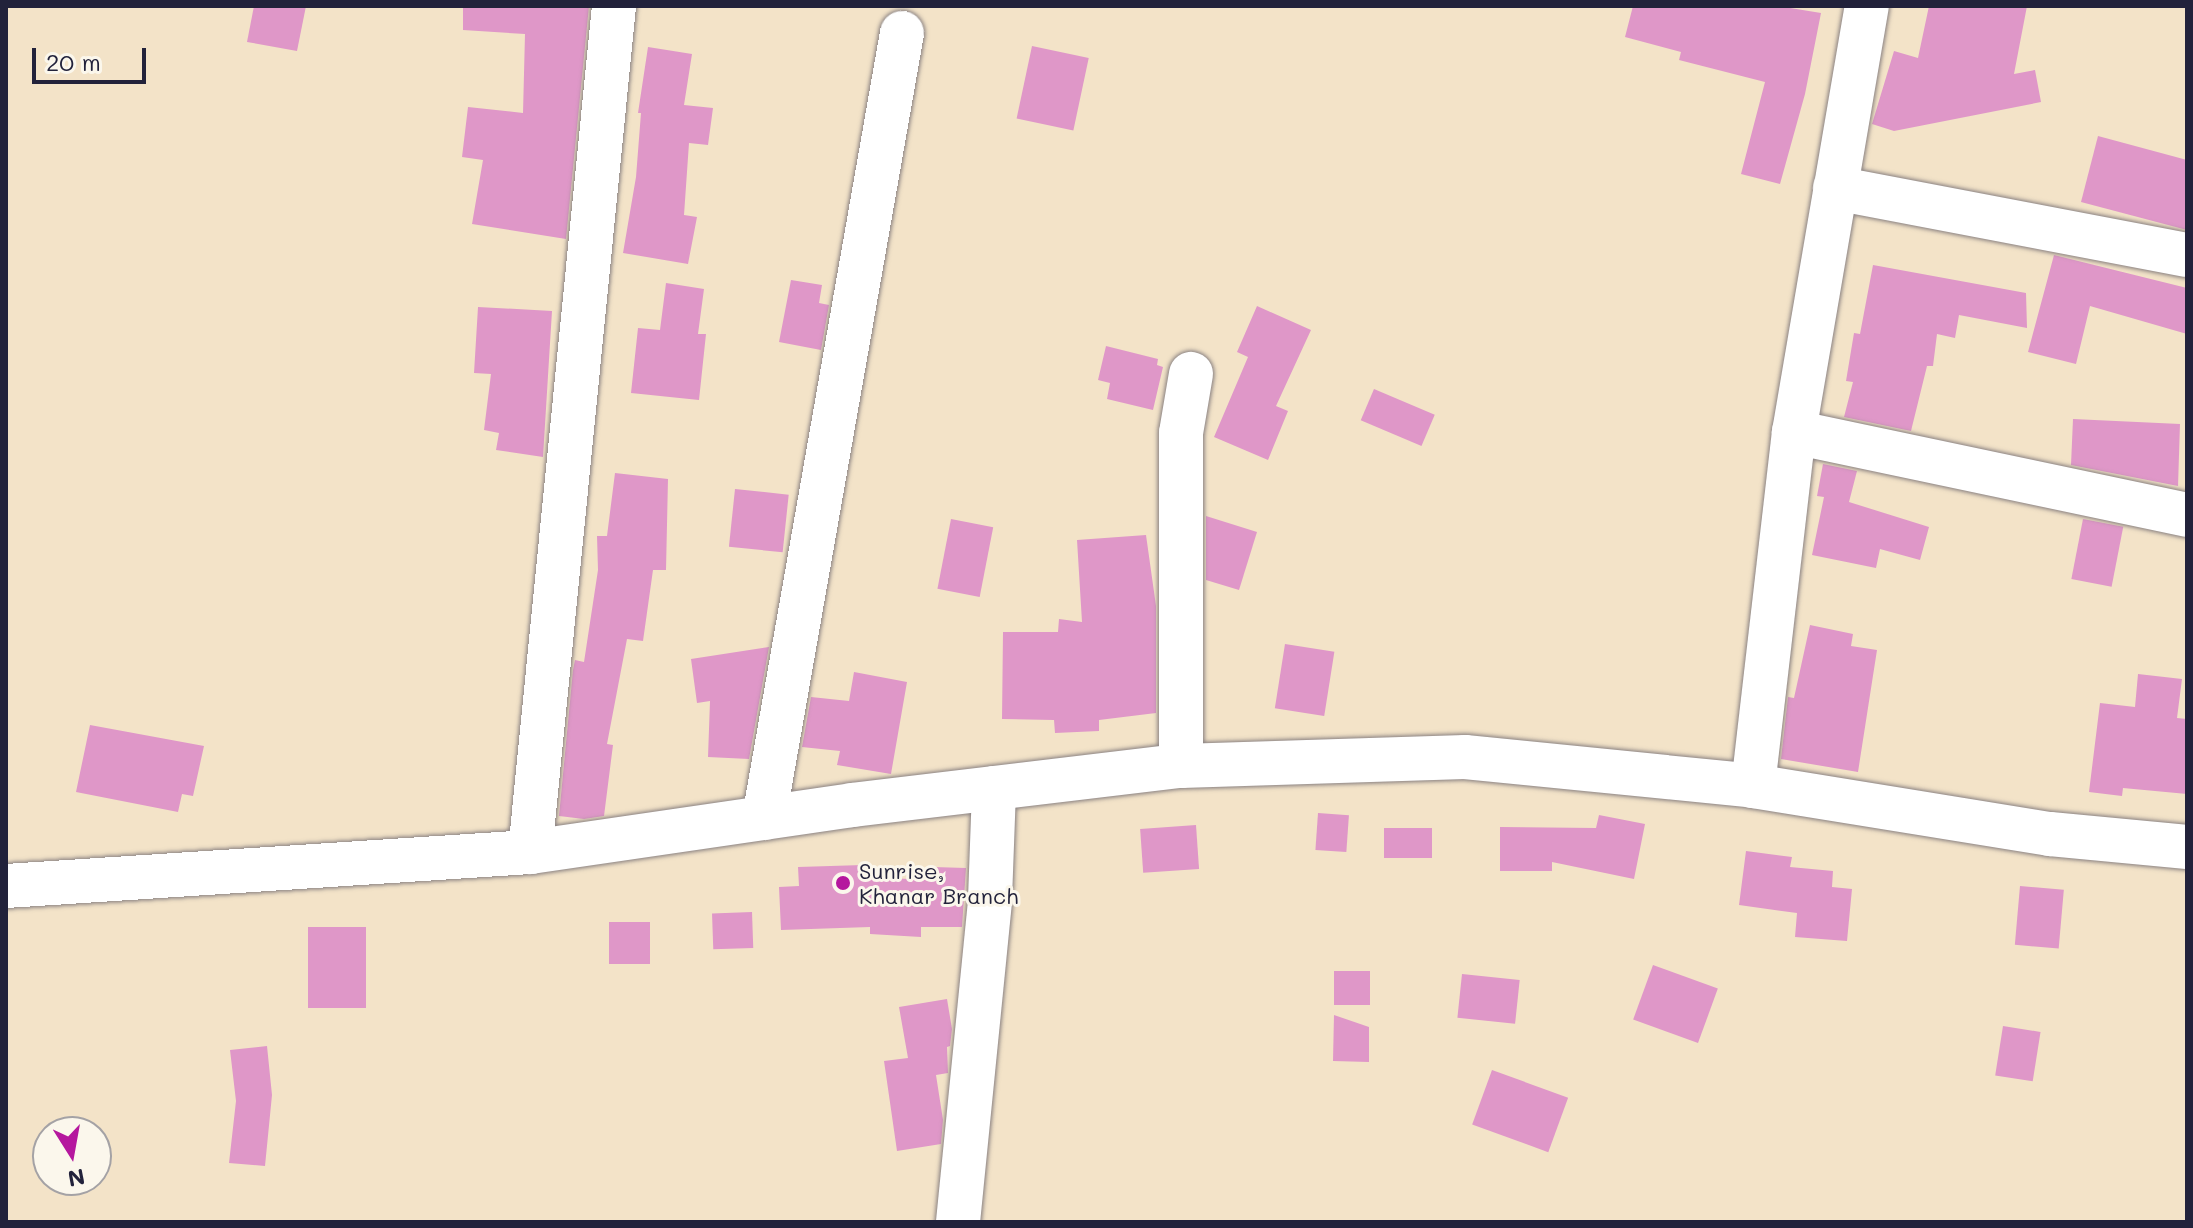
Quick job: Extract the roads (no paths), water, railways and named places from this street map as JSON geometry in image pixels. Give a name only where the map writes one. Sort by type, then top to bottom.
[{"type":"street","points":[[530,852],[614,6]]},
{"type":"street","points":[[1753,786],[1794,432],[1867,6]]},
{"type":"street","points":[[764,818],[902,33]]},
{"type":"street","points":[[1835,188],[2187,255]]},
{"type":"street","points":[[1181,766],[1181,433],[1191,374]]},
{"type":"street","points":[[1794,432],[2187,515]]},
{"type":"street","points":[[6,886],[530,852],[764,818],[1181,766],[1465,757],[1753,786],[2050,834],[2187,847]]},
{"type":"street","points":[[958,1222],[990,899],[994,788]]},
{"type":"place","name":"Sunrise, Khanar Branch","points":[[843,883]]}]
